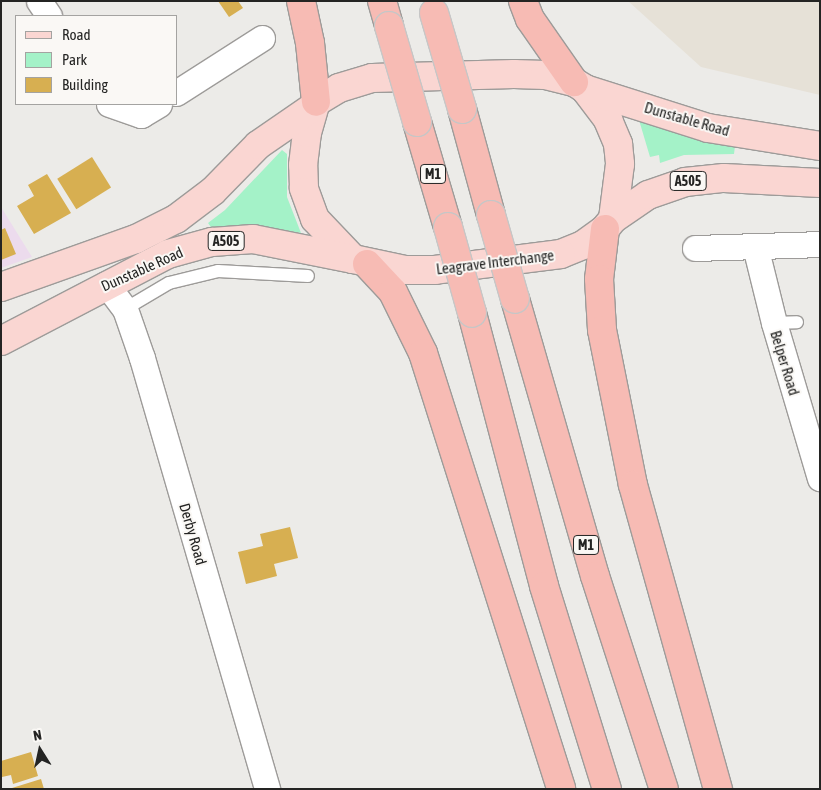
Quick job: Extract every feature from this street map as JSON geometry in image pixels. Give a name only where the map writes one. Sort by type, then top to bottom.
[{"type":"highway","points":[[301,1],[310,42],[315,105]]},
{"type":"highway","points":[[523,1],[530,19],[580,85]]},
{"type":"highway","name":"M1","points":[[432,7],[595,576],[664,789]]},
{"type":"highway","name":"M1","points":[[386,14],[472,313],[544,586],[607,789]]},
{"type":"highway","points":[[609,224],[598,279],[602,330],[631,476],[718,789]]},
{"type":"highway","points":[[360,262],[393,292],[424,353],[561,789]]},
{"type":"main road","points":[[360,262],[315,219],[307,202],[303,165],[315,105],[339,88],[372,78],[514,74],[545,75],[580,85],[608,120],[618,144],[620,164],[609,224]]},
{"type":"main road","name":"Dunstable Road","points":[[580,85],[708,128],[820,146]]},
{"type":"main road","name":"Dunstable Road","points":[[1,287],[136,239],[176,219],[213,190],[258,144],[315,105]]},
{"type":"main road","name":"A505","points":[[609,224],[648,195],[685,182],[724,178],[820,182]]},
{"type":"main road","name":"Leagrave Interchange","points":[[360,262],[435,270],[526,260],[561,254],[583,245],[609,224]]},
{"type":"main road","name":"Dunstable Road","points":[[1,341],[106,284],[168,254],[212,242],[253,239],[360,262]]},
{"type":"street","points":[[39,1],[48,15]]},
{"type":"street","points":[[178,91],[262,38]]},
{"type":"street","points":[[120,105],[150,109]]},
{"type":"street","points":[[695,248],[820,244]]},
{"type":"street","name":"Belper Road","points":[[755,246],[785,322],[820,478]]},
{"type":"street","name":"Derby Road","points":[[106,284],[125,309],[267,789]]},
{"type":"lane","points":[[125,309],[169,284],[218,271],[308,276]]},
{"type":"shaded area","points":[[628,1],[820,1],[820,95],[701,67]]},
{"type":"shaded area","points":[[1,207],[32,257],[1,268]]},
{"type":"green space","points":[[639,120],[690,138],[735,146],[734,154],[684,155],[660,163],[659,155],[650,157]]},
{"type":"green space","points":[[282,150],[287,154],[287,197],[301,233],[265,227],[213,230],[208,223],[225,210]]},
{"type":"building","points":[[218,1],[238,1],[243,8],[229,17]]},
{"type":"building","points":[[92,157],[111,188],[76,209],[57,179]]},
{"type":"building","points":[[47,174],[71,213],[34,234],[17,206],[34,196],[28,185]]},
{"type":"building","points":[[5,228],[16,254],[1,260],[1,230]]},
{"type":"building","points":[[290,527],[298,558],[274,564],[277,576],[246,584],[238,552],[263,546],[260,534]]},
{"type":"building","points":[[31,752],[38,776],[13,784],[11,775],[2,777],[1,761]]},
{"type":"building","points":[[41,779],[44,789],[12,789],[12,788]]}]
